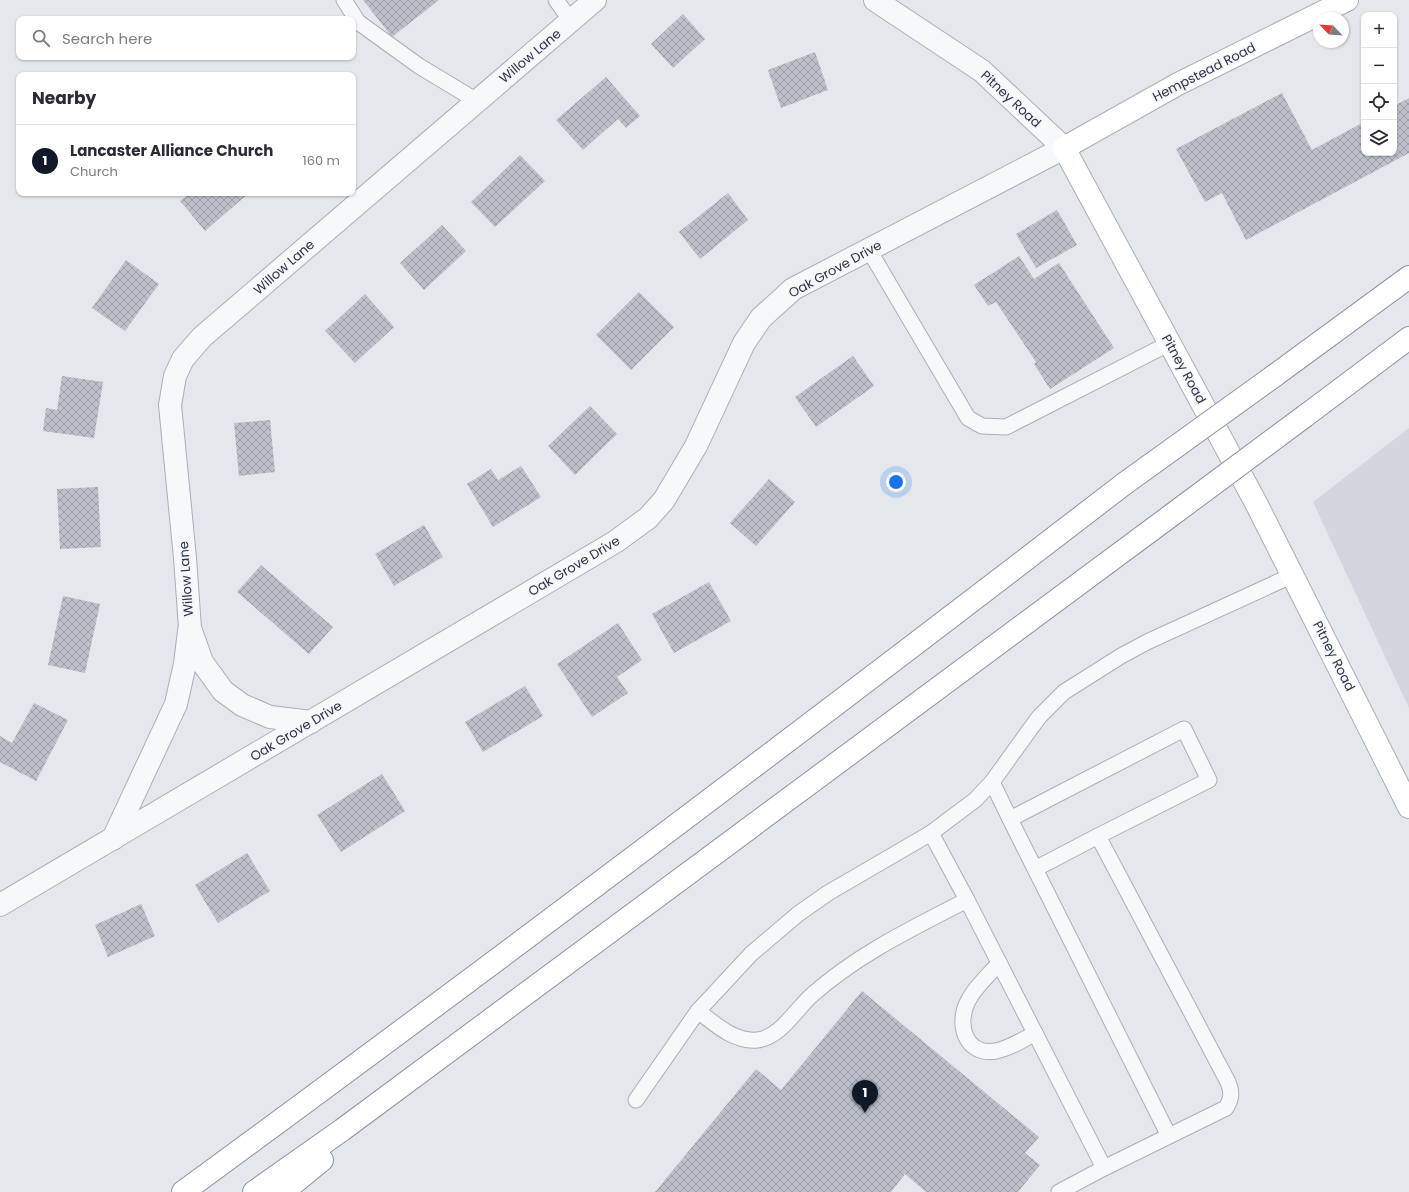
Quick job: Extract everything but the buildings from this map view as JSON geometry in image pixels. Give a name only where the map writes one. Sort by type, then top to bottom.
[{"type":"main road","name":"Hempstead Road","points":[[1064,148],[1178,84],[1347,0]]},
{"type":"main road","name":"Pitney Road","points":[[1064,148],[1170,343],[1293,575],[1409,807]]},
{"type":"main road","points":[[183,1192],[318,1093],[872,677],[1124,484],[1409,277]]},
{"type":"main road","points":[[254,1192],[342,1130],[527,994],[1409,338]]},
{"type":"main road","points":[[283,1192],[527,994]]},
{"type":"street","name":"Willow Lane","points":[[113,839],[176,704],[185,664],[190,628],[185,558],[170,405],[175,376],[183,359],[202,337],[595,0]]},
{"type":"street","name":"Pitney Road","points":[[875,0],[982,71],[1064,148]]},
{"type":"street","name":"Oak Grove Drive","points":[[0,905],[615,542],[648,518],[664,500],[696,446],[744,343],[761,318],[793,289],[1064,148]]},
{"type":"street","name":"Willow Lane","points":[[190,628],[202,662],[223,691],[242,705],[270,717],[311,722]]},
{"type":"lane","points":[[344,0],[354,16]]},
{"type":"lane","points":[[556,0],[571,21]]},
{"type":"lane","points":[[356,19],[358,22],[419,66],[477,101]]},
{"type":"lane","points":[[869,250],[968,418],[982,426],[1006,427],[1170,343]]},
{"type":"lane","points":[[636,1100],[698,1011],[751,954],[798,914],[828,893],[931,833],[975,800],[992,782],[1038,717],[1064,692],[1121,656],[1147,642],[1293,575]]},
{"type":"lane","points":[[1010,819],[1184,730],[1209,780],[1035,869]]},
{"type":"lane","points":[[992,782],[1169,1136]]},
{"type":"lane","points":[[931,833],[967,900],[1104,1168]]},
{"type":"lane","points":[[1059,1192],[1104,1168],[1226,1108],[1230,1100],[1232,1090],[1098,836]]},
{"type":"lane","points":[[698,1011],[732,1035],[756,1040],[766,1038],[778,1030],[811,996],[843,969],[896,938],[967,900]]},
{"type":"lane","points":[[999,963],[968,1001],[962,1024],[964,1034],[970,1043],[976,1048],[986,1051],[1005,1048],[1035,1033]]},
{"type":"shaded area","points":[[1409,428],[1409,708],[1313,502]]},
{"type":"place","name":"Lancaster Alliance Church","points":[[865,1113]]}]
